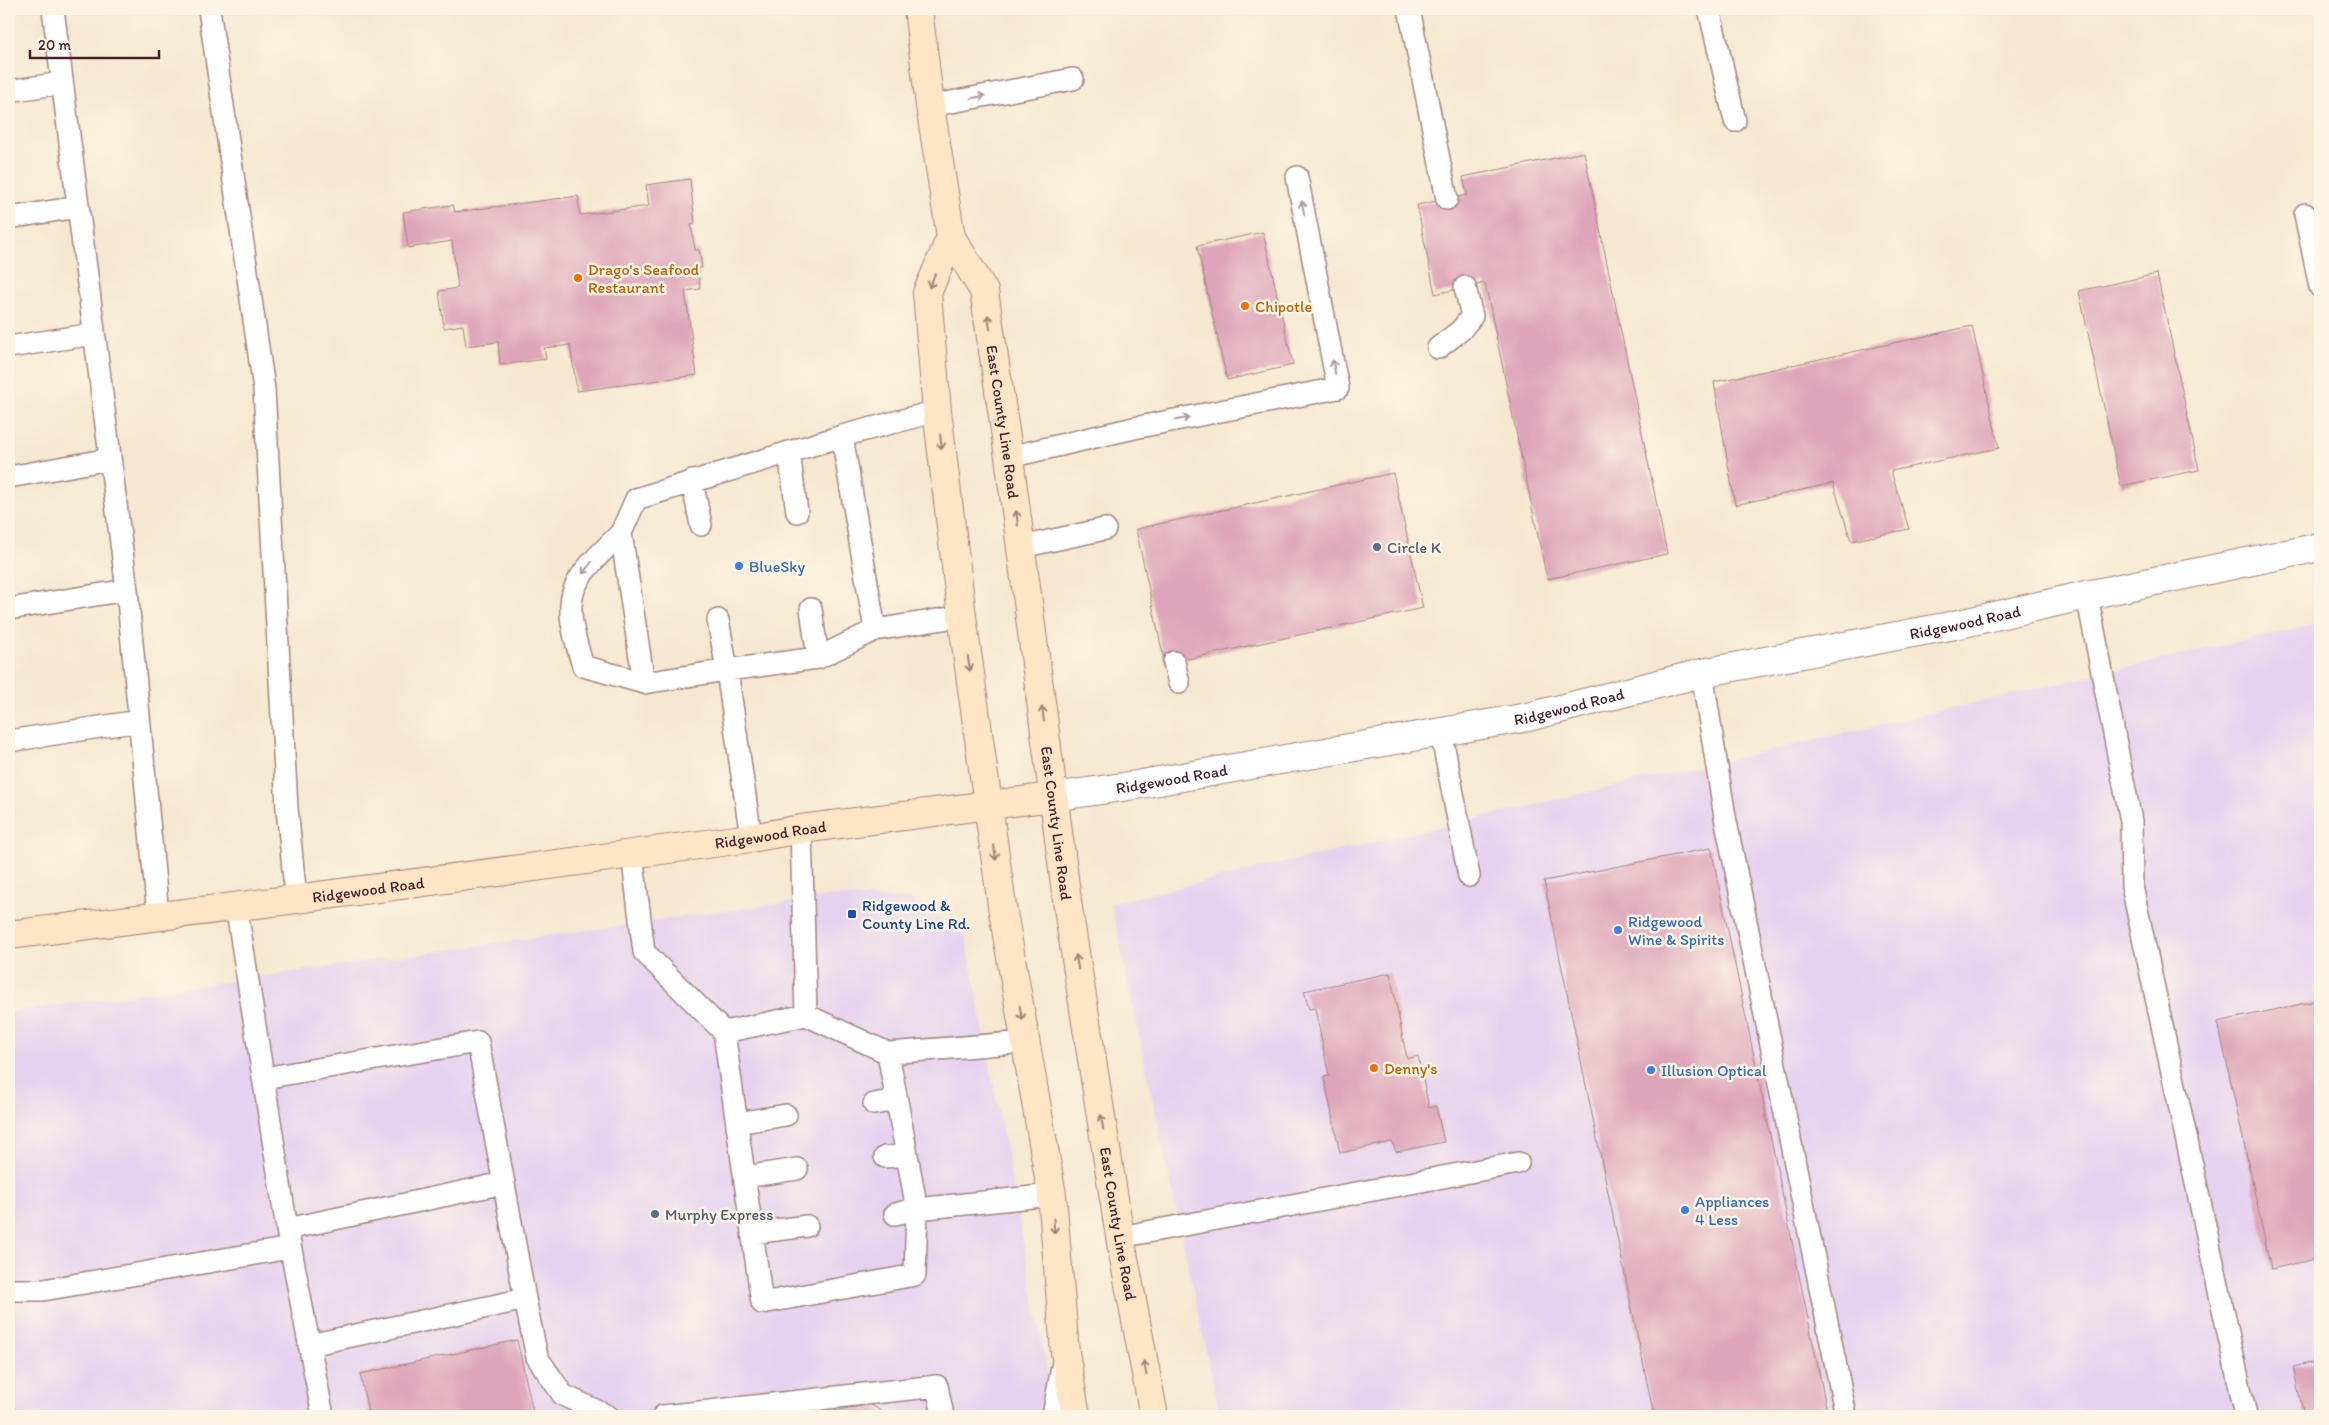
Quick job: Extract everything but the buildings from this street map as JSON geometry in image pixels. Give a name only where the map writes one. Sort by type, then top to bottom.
[{"type":"main road","name":"East County Line Road","points":[[918,9],[930,106],[951,236],[984,291],[1009,457],[1068,908],[1120,1236],[1154,1416]]},
{"type":"main road","points":[[951,236],[927,293],[937,411],[962,616],[1002,906],[1052,1195],[1065,1352],[1076,1416]]},
{"type":"main road","name":"Ridgewood Road","points":[[9,935],[236,905],[296,899],[752,838],[801,829],[1053,797]]},
{"type":"street","name":"Ridgewood Road","points":[[1053,797],[1145,784],[1528,718],[1702,673],[1955,625],[2087,595],[2320,547]]},
{"type":"lane","points":[[53,9],[127,590],[158,915]]},
{"type":"lane","points":[[209,9],[264,389],[287,808],[296,899]]},
{"type":"lane","points":[[1409,9],[1447,199]]},
{"type":"lane","points":[[1709,9],[1734,122]]},
{"type":"lane","points":[[930,106],[1072,79]]},
{"type":"lane","points":[[9,91],[62,83]]},
{"type":"lane","points":[[1009,457],[1134,428],[1338,388],[1297,177]]},
{"type":"lane","points":[[9,218],[78,207]]},
{"type":"lane","points":[[2305,214],[2320,287]]},
{"type":"lane","points":[[1438,348],[1462,330],[1472,316],[1465,287]]},
{"type":"lane","points":[[9,347],[94,334]]},
{"type":"lane","points":[[937,411],[842,436],[636,499],[622,533],[589,564],[575,584],[570,606],[574,637],[583,666],[644,683],[818,658],[875,630],[962,616]]},
{"type":"lane","points":[[842,436],[875,630]]},
{"type":"lane","points":[[788,452],[797,512]]},
{"type":"lane","points":[[9,477],[110,459]]},
{"type":"lane","points":[[692,481],[701,525]]},
{"type":"lane","points":[[1021,547],[1106,529]]},
{"type":"lane","points":[[622,533],[644,683]]},
{"type":"lane","points":[[9,609],[127,590]]},
{"type":"lane","points":[[2087,595],[2131,821],[2132,886],[2246,1416]]},
{"type":"lane","points":[[811,609],[818,658]]},
{"type":"lane","points":[[718,620],[728,670],[752,838]]},
{"type":"lane","points":[[1174,662],[1179,683]]},
{"type":"lane","points":[[1702,673],[1725,817],[1846,1416]]},
{"type":"lane","points":[[9,741],[139,721]]},
{"type":"lane","points":[[1441,732],[1469,876]]},
{"type":"lane","points":[[801,829],[806,1015]]},
{"type":"lane","points":[[632,853],[644,952],[724,1032],[762,1303],[914,1275],[917,1210],[888,1053]]},
{"type":"lane","points":[[236,905],[288,1238],[323,1416]]},
{"type":"lane","points":[[724,1032],[806,1015],[888,1053],[1026,1042]]},
{"type":"lane","points":[[263,1078],[478,1042],[537,1357],[563,1395],[608,1416]]},
{"type":"lane","points":[[874,1104],[896,1100]]},
{"type":"lane","points":[[737,1123],[786,1115]]},
{"type":"lane","points":[[885,1157],[907,1155]]},
{"type":"lane","points":[[1120,1236],[1518,1163]]},
{"type":"lane","points":[[744,1177],[797,1169]]},
{"type":"lane","points":[[9,1290],[43,1290],[288,1238],[504,1183]]},
{"type":"lane","points":[[895,1214],[1052,1195]]},
{"type":"lane","points":[[753,1233],[807,1226]]},
{"type":"lane","points":[[309,1345],[526,1299]]},
{"type":"lane","points":[[1053,1416],[1065,1352]]},
{"type":"lane","points":[[663,1416],[937,1386],[943,1416]]},
{"type":"shaded area","points":[[2320,623],[2320,1416],[1220,1416],[1111,903]]},
{"type":"shaded area","points":[[831,896],[910,899],[966,937],[1056,1416],[9,1416],[9,1012]]},
{"type":"place","name":"Drago's Seafood Restaurant","points":[[578,278]]},
{"type":"place","name":"Chipotle","points":[[1245,306]]},
{"type":"place","name":"Circle K","points":[[1377,547]]},
{"type":"place","name":"BlueSky","points":[[739,566]]},
{"type":"place","name":"Ridgewood & County Line Rd.","points":[[852,914]]},
{"type":"place","name":"Ridgewood Wine & Spirits","points":[[1618,930]]},
{"type":"place","name":"Denny's","points":[[1374,1068]]},
{"type":"place","name":"Illusion Optical","points":[[1651,1070]]},
{"type":"place","name":"Appliances 4 Less","points":[[1685,1210]]},
{"type":"place","name":"Murphy Express","points":[[655,1214]]}]
